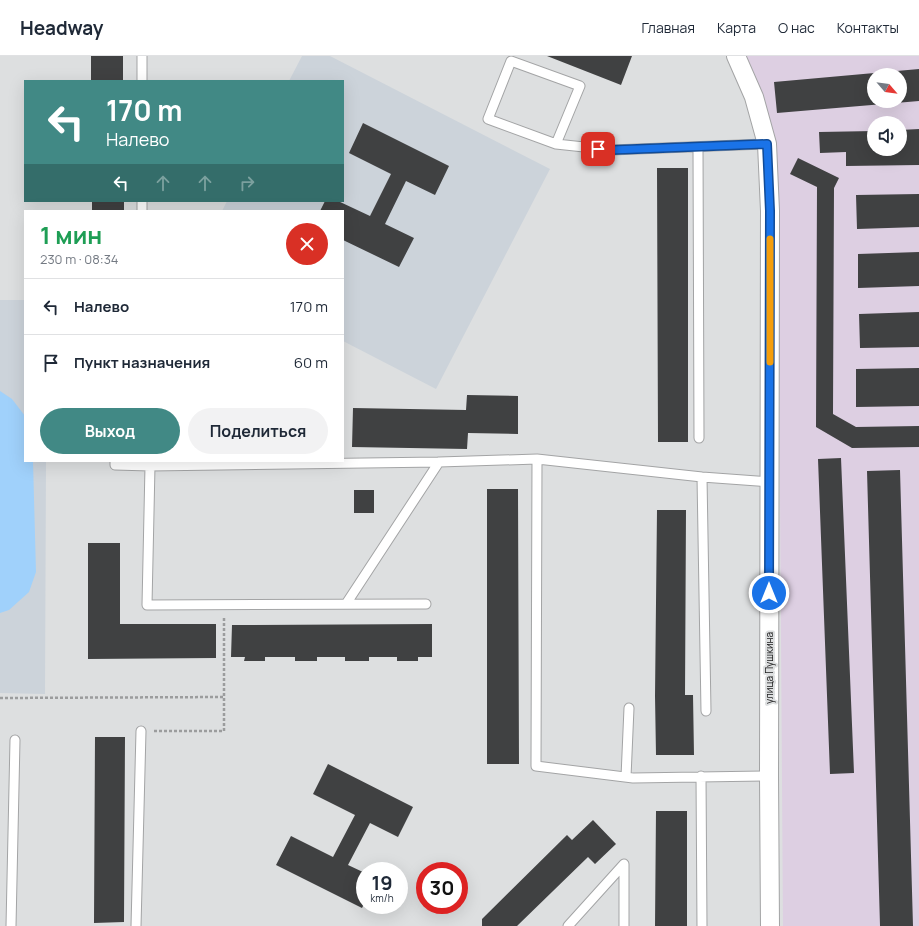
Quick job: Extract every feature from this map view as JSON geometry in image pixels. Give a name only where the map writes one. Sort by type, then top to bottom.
[{"type":"street","name":"улица Пушкина","points":[[736,56],[754,97],[767,144],[770,211],[770,926]]},
{"type":"lane","points":[[142,56],[142,80]]},
{"type":"lane","points":[[556,144],[580,86],[511,61],[488,119],[556,144],[612,150],[767,144]]},
{"type":"lane","points":[[698,146],[699,438]]},
{"type":"lane","points":[[115,462],[115,465],[150,466],[439,462],[537,459],[702,477],[770,482]]},
{"type":"lane","points":[[537,459],[536,766],[626,777],[769,776]]},
{"type":"lane","points":[[346,604],[439,462]]},
{"type":"lane","points":[[150,466],[147,605],[426,604]]},
{"type":"lane","points":[[702,477],[706,711]]},
{"type":"lane","points":[[626,777],[629,708]]},
{"type":"lane","points":[[136,926],[141,731]]},
{"type":"lane","points":[[11,926],[15,740]]},
{"type":"lane","points":[[701,776],[702,926]]},
{"type":"lane","points":[[568,926],[624,864],[624,926]]},
{"type":"path","points":[[141,731],[224,731],[224,605]]},
{"type":"path","points":[[0,698],[224,697]]},
{"type":"shaded area","points":[[302,56],[330,56],[550,169],[436,389],[344,342],[344,210],[222,210],[226,202],[344,202],[344,80],[290,80]]},
{"type":"shaded area","points":[[744,56],[919,56],[919,926],[783,926],[778,206]]},
{"type":"shaded area","points":[[0,300],[24,300],[24,462],[46,462],[45,694],[0,693]]},
{"type":"shaded area","points":[[0,391],[12,399],[24,415],[24,462],[33,462],[36,572],[29,592],[9,610],[0,613]]},
{"type":"building","points":[[91,56],[123,56],[123,80],[91,80]]},
{"type":"building","points":[[547,56],[632,56],[621,85]]},
{"type":"building","points":[[919,69],[919,101],[907,102],[907,70]]},
{"type":"building","points":[[867,74],[867,105],[777,113],[774,82]]},
{"type":"building","points":[[363,123],[449,166],[435,195],[406,181],[385,224],[414,238],[399,267],[344,240],[344,210],[320,210],[324,202],[340,202],[370,216],[391,174],[349,153]]},
{"type":"building","points":[[919,129],[919,165],[846,166],[846,152],[820,153],[819,132],[867,131],[867,156],[907,156],[907,130]]},
{"type":"building","points":[[798,158],[839,178],[834,188],[833,414],[856,427],[919,426],[919,447],[852,448],[816,427],[817,187],[790,174]]},
{"type":"building","points":[[657,168],[688,168],[688,442],[658,442]]},
{"type":"building","points":[[919,194],[919,227],[857,229],[856,195]]},
{"type":"building","points":[[92,202],[124,202],[124,210],[92,210]]},
{"type":"building","points":[[919,252],[919,286],[858,288],[858,254]]},
{"type":"building","points":[[919,312],[919,347],[860,348],[859,314]]},
{"type":"building","points":[[919,368],[919,406],[856,407],[856,369]]},
{"type":"building","points":[[467,395],[518,396],[518,434],[468,433],[467,449],[352,447],[353,408],[466,410]]},
{"type":"building","points":[[841,458],[854,773],[830,774],[818,459]]},
{"type":"building","points":[[900,470],[913,926],[880,926],[867,471]]},
{"type":"building","points":[[487,489],[518,489],[519,764],[487,764]]},
{"type":"building","points":[[354,490],[374,490],[374,513],[354,513]]},
{"type":"building","points":[[657,510],[686,510],[685,695],[693,695],[694,755],[656,755],[655,696]]},
{"type":"building","points":[[88,543],[120,543],[120,624],[216,624],[216,658],[88,659]]},
{"type":"building","points":[[432,624],[432,657],[418,657],[418,661],[397,661],[397,657],[369,657],[369,661],[345,661],[345,657],[317,657],[317,661],[295,661],[295,657],[265,657],[265,661],[244,661],[245,657],[231,657],[232,625]]},
{"type":"building","points":[[95,737],[125,737],[124,922],[94,923]]},
{"type":"building","points":[[328,764],[413,807],[398,837],[370,823],[348,865],[356,869],[356,905],[276,865],[291,836],[333,857],[355,815],[313,794]]},
{"type":"building","points":[[656,811],[687,811],[687,926],[655,926]]},
{"type":"building","points":[[593,820],[616,844],[595,864],[588,857],[517,926],[482,926],[482,919],[567,835],[572,840]]},
{"type":"slow traffic","points":[[770,239],[770,362]]},
{"type":"route","points":[[598,149],[612,150],[767,144],[770,211],[769,593]]}]
